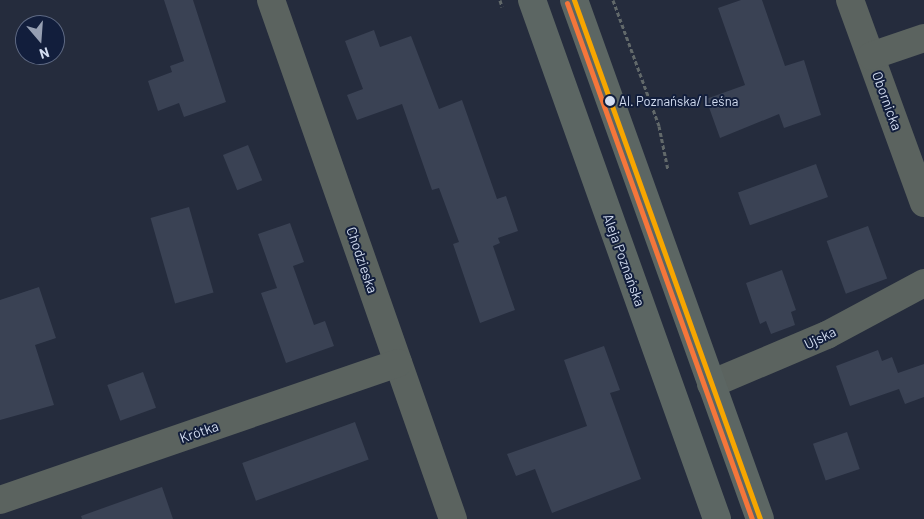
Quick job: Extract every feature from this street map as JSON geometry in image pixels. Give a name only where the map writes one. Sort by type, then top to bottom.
[{"type":"main road","name":"Aleja Poznańska","points":[[532,0],[717,519]]},
{"type":"main road","points":[[574,0],[760,519]]},
{"type":"street","name":"Chodzieska","points":[[271,0],[453,519]]},
{"type":"street","name":"Obornicka","points":[[850,0],[924,203]]},
{"type":"street","points":[[871,56],[924,38]]},
{"type":"street","name":"Ujska","points":[[711,384],[827,335],[924,283]]},
{"type":"street","name":"Krótka","points":[[0,500],[398,363]]},
{"type":"path","points":[[613,0],[659,126],[670,178]]},
{"type":"building","points":[[164,0],[193,0],[226,102],[184,117],[179,103],[158,111],[148,81],[172,72],[170,66],[184,61]]},
{"type":"building","points":[[741,0],[762,0],[785,66],[804,60],[821,115],[784,128],[779,114],[720,138],[706,99],[745,85],[718,8]]},
{"type":"building","points":[[374,30],[380,47],[411,36],[439,109],[462,100],[497,199],[506,196],[518,231],[498,238],[500,243],[493,246],[515,310],[480,323],[453,244],[459,242],[439,188],[432,190],[402,104],[357,120],[347,95],[363,89],[345,41]]},
{"type":"building","points":[[248,145],[262,180],[237,190],[223,155]]},
{"type":"building","points":[[816,164],[828,197],[750,225],[738,192]]},
{"type":"building","points":[[189,207],[214,293],[175,304],[151,218]]},
{"type":"building","points":[[290,223],[304,262],[293,266],[314,325],[325,321],[334,346],[286,363],[261,293],[277,288],[258,234]]},
{"type":"building","points":[[868,226],[887,279],[846,294],[827,241]]},
{"type":"building","points":[[782,270],[796,310],[791,312],[795,325],[771,334],[766,321],[760,324],[746,283]]},
{"type":"building","points":[[39,287],[56,338],[35,345],[54,405],[0,420],[0,300]]},
{"type":"building","points":[[604,346],[620,390],[610,393],[641,479],[552,513],[535,469],[516,476],[507,454],[587,426],[564,360]]},
{"type":"building","points":[[878,350],[882,361],[892,357],[898,373],[924,364],[924,397],[905,404],[899,389],[850,406],[836,366]]},
{"type":"building","points":[[143,372],[156,408],[120,421],[107,385]]},
{"type":"building","points":[[355,422],[369,460],[256,501],[242,463]]},
{"type":"building","points":[[847,432],[860,469],[826,481],[813,444]]},
{"type":"building","points":[[162,487],[173,519],[82,519],[81,516]]},
{"type":"transit line","points":[[574,0],[760,519]]},
{"type":"transit line","points":[[567,3],[752,519]]},
{"type":"place","name":"Al. Poznańska/ Leśna","points":[[610,101]]}]
